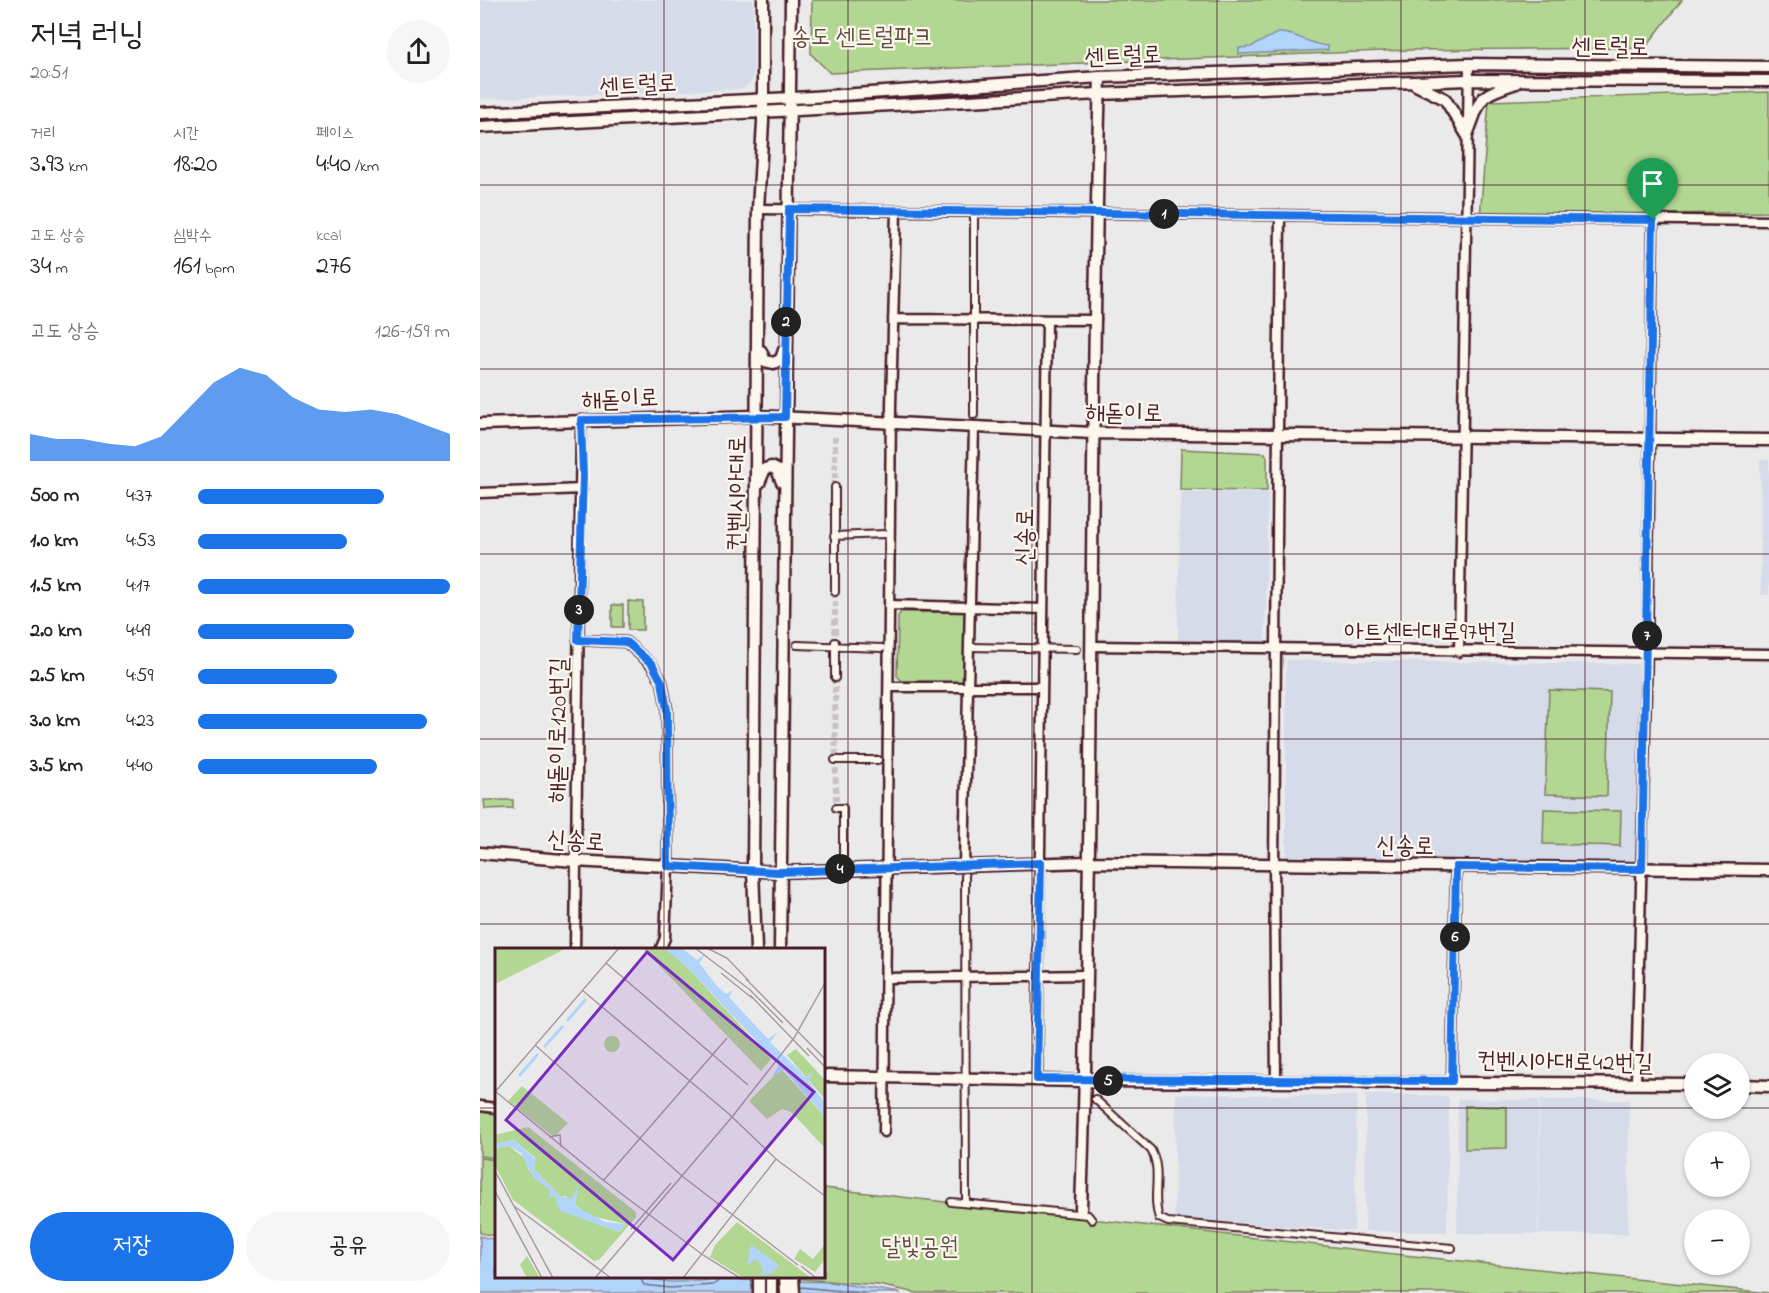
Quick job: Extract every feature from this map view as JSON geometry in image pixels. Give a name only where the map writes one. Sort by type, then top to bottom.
[{"type":"main road","name":"컨벤시아대로","points":[[756,948],[753,869],[759,345],[758,209],[764,114],[763,0]]},
{"type":"main road","name":"컨벤시아대로","points":[[780,948],[785,342],[791,112],[791,0]]},
{"type":"main road","name":"센트럴로","points":[[480,113],[791,98],[1100,77],[1469,64],[1769,66]]},
{"type":"main road","points":[[1081,1209],[1086,1081],[1092,433],[1100,77]]},
{"type":"main road","name":"센트럴로","points":[[480,127],[764,114],[1100,94],[1409,82],[1468,80],[1769,81]]},
{"type":"main road","points":[[1467,135],[1483,96],[1491,90],[1525,80]]},
{"type":"main road","points":[[1409,82],[1429,89],[1445,99],[1467,135]]},
{"type":"main road","points":[[759,345],[763,358],[774,363],[782,359],[785,342]]},
{"type":"main road","name":"해돋이로","points":[[480,424],[758,416],[1092,433],[1769,440]]},
{"type":"main road","points":[[757,489],[765,470],[773,467],[781,476],[784,491]]},
{"type":"main road","name":"신송로","points":[[480,853],[574,861],[779,872],[887,868],[964,871],[1041,863],[1087,862],[1769,870]]},
{"type":"main road","name":"컨벤시아대로42번길","points":[[825,1076],[1086,1081],[1276,1080],[1684,1084]]},
{"type":"main road","points":[[1750,1085],[1769,1086]]},
{"type":"main road","points":[[785,1278],[786,1293]]},
{"type":"main road","points":[[793,1278],[794,1293]]},
{"type":"street","points":[[1459,652],[1469,64]]},
{"type":"street","points":[[758,209],[1769,221]]},
{"type":"street","points":[[884,1132],[891,423],[896,211]]},
{"type":"street","points":[[974,415],[975,212]]},
{"type":"street","points":[[1276,1080],[1274,865],[1280,215]]},
{"type":"street","points":[[1636,1082],[1647,651],[1653,220]]},
{"type":"street","points":[[893,319],[1096,320]]},
{"type":"street","name":"신송로","points":[[1041,863],[1041,687],[1047,431],[1047,320]]},
{"type":"street","name":"해돋이로120번길","points":[[575,948],[574,861],[582,489],[581,420]]},
{"type":"street","points":[[966,1203],[964,871],[974,427]]},
{"type":"street","points":[[835,487],[835,592]]},
{"type":"street","points":[[480,493],[582,489]]},
{"type":"street","points":[[834,536],[885,534]]},
{"type":"street","points":[[891,605],[1043,609]]},
{"type":"street","points":[[578,640],[626,642],[652,664],[662,682],[667,710],[668,866],[665,938],[661,948]]},
{"type":"street","points":[[835,642],[835,678]]},
{"type":"street","points":[[797,645],[882,648]]},
{"type":"street","name":"아트센터대로97번길","points":[[1091,646],[1276,650],[1647,651],[1769,654]]},
{"type":"street","points":[[969,647],[1077,649]]},
{"type":"street","points":[[889,687],[1041,687]]},
{"type":"street","points":[[835,760],[878,760]]},
{"type":"street","points":[[836,808],[843,808],[843,856]]},
{"type":"street","points":[[1037,1079],[1041,863]]},
{"type":"street","points":[[1452,1081],[1456,867]]},
{"type":"street","points":[[886,978],[1086,975]]},
{"type":"street","points":[[1095,1099],[1150,1150],[1155,1159],[1158,1180],[1156,1210],[1160,1218],[1168,1222],[1452,1248]]},
{"type":"street","points":[[480,1106],[495,1108]]},
{"type":"street","points":[[951,1202],[1088,1215],[1092,1220]]},
{"type":"shaded area","points":[[480,0],[753,0],[753,80],[743,89],[480,99]]},
{"type":"shaded area","points":[[1760,460],[1769,460],[1769,595],[1761,595]]},
{"type":"shaded area","points":[[1180,492],[1268,493],[1265,644],[1178,644]]},
{"type":"shaded area","points":[[1286,660],[1640,664],[1637,861],[1286,859]]},
{"type":"shaded area","points":[[1176,1094],[1357,1096],[1354,1231],[1174,1218]]},
{"type":"shaded area","points":[[1366,1094],[1446,1096],[1449,1099],[1447,1232],[1365,1231]]},
{"type":"shaded area","points":[[1458,1099],[1539,1100],[1538,1234],[1457,1233]]},
{"type":"shaded area","points":[[1540,1100],[1629,1100],[1628,1234],[1539,1234]]},
{"type":"green space","name":"송도 센트럴파크","points":[[812,0],[1682,0],[1645,48],[1409,50],[830,73],[811,54]]},
{"type":"green space","points":[[1769,92],[1769,212],[1480,218],[1489,101]]},
{"type":"green space","points":[[1181,449],[1265,453],[1267,491],[1180,490]]},
{"type":"green space","points":[[628,601],[643,602],[643,630],[628,630]]},
{"type":"green space","points":[[612,605],[623,605],[623,627],[612,627]]},
{"type":"green space","points":[[901,612],[965,612],[964,682],[902,681],[897,676],[898,616]]},
{"type":"green space","points":[[1549,690],[1610,692],[1607,796],[1545,794]]},
{"type":"green space","points":[[484,800],[513,800],[513,808],[485,809]]},
{"type":"green space","points":[[1544,809],[1621,811],[1620,846],[1543,844]]},
{"type":"green space","points":[[1465,1106],[1507,1107],[1507,1148],[1465,1149]]},
{"type":"green space","points":[[480,1112],[495,1114],[495,1158],[480,1156]]},
{"type":"green space","points":[[480,1158],[495,1160],[495,1236],[480,1233]]},
{"type":"green space","name":"달빛공원","points":[[825,1188],[1394,1254],[1769,1293],[917,1293],[878,1285],[802,1279],[825,1278]]},
{"type":"water","points":[[1277,33],[1290,34],[1328,46],[1328,50],[1239,54],[1239,48],[1251,47]]},
{"type":"water","points":[[480,1236],[495,1240],[495,1278],[642,1278],[670,1282],[738,1278],[742,1280],[830,1282],[901,1293],[480,1293]]},
{"type":"tunnel","points":[[835,437],[835,487]]},
{"type":"tunnel","points":[[835,592],[835,642]]},
{"type":"tunnel","points":[[835,678],[836,808]]},
{"type":"route","points":[[789,209],[1653,220],[1642,869],[1456,867],[1452,1081],[1037,1079],[1041,863],[779,872],[668,866],[667,710],[662,682],[652,664],[626,642],[578,640],[583,475],[581,420],[685,416],[785,417],[789,209]]}]
